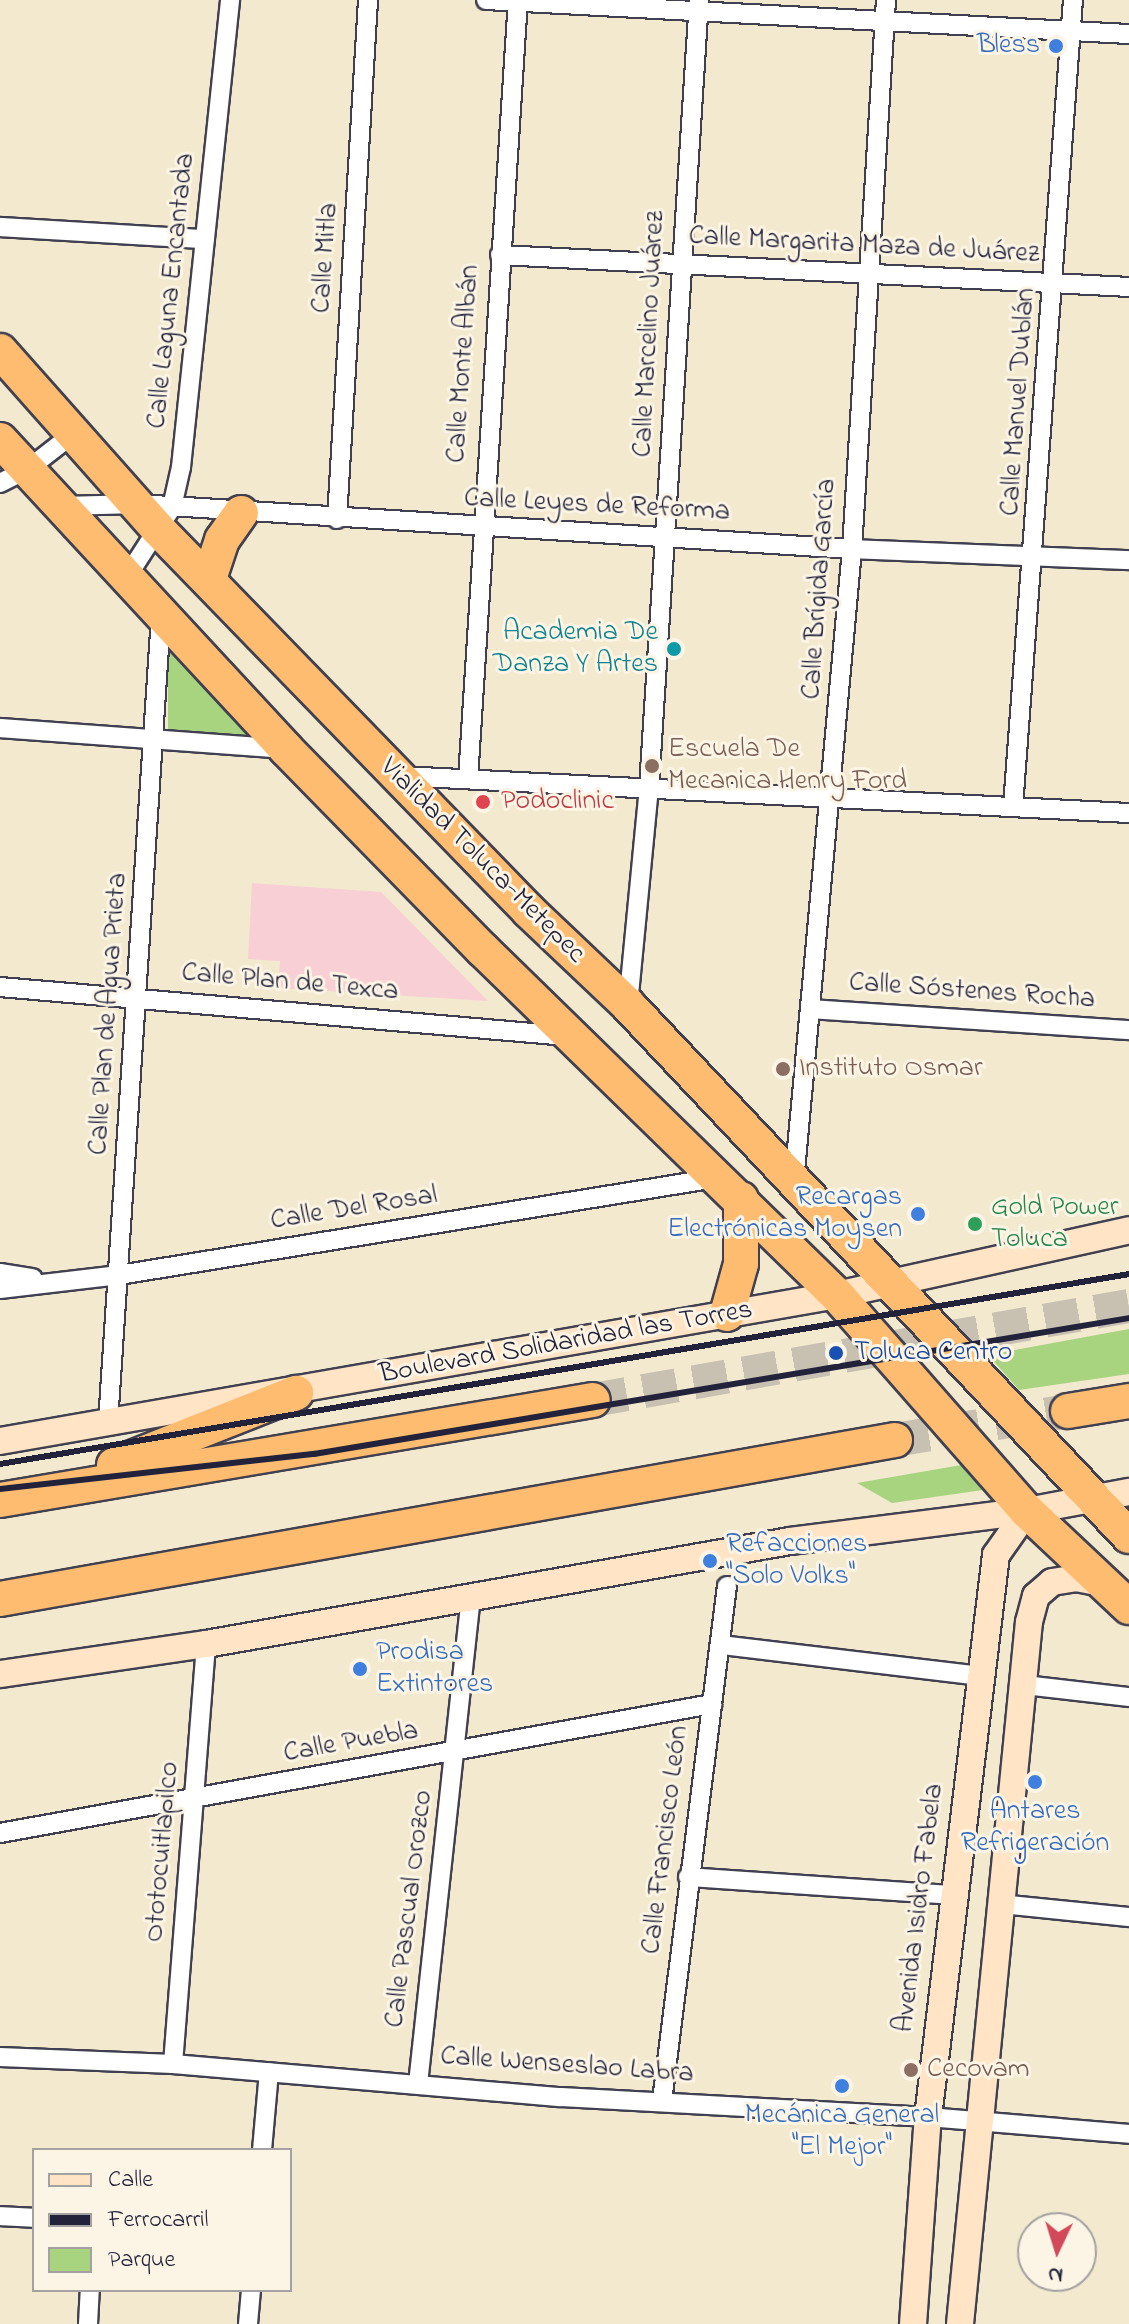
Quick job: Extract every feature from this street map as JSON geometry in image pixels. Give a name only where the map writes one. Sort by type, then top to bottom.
[{"type":"highway","name":"Vialidad Toluca-Metepec","points":[[0,351],[74,433],[155,513],[209,579],[395,775],[628,1005],[885,1283],[1129,1536]]},
{"type":"highway","name":"Vialidad Toluca-Metepec","points":[[0,440],[14,476],[61,506],[161,609],[287,750],[837,1295],[912,1374],[1027,1511],[1118,1596]]},
{"type":"highway","points":[[209,579],[222,540],[241,513]]},
{"type":"highway","points":[[727,1314],[741,1264],[728,1189]]},
{"type":"highway","points":[[15,1497],[296,1393]]},
{"type":"highway","points":[[15,1497],[593,1400]]},
{"type":"highway","points":[[1068,1411],[1129,1401]]},
{"type":"highway","points":[[0,1599],[895,1440]]},
{"type":"main road","name":"Boulevard Solidaridad las Torres","points":[[0,1441],[296,1393],[837,1295],[1129,1230]]},
{"type":"main road","points":[[0,1674],[206,1644],[790,1541],[1027,1511],[1129,1492]]},
{"type":"main road","name":"Avenida Isidro Fabela","points":[[913,2324],[928,2117],[952,1895],[996,1555],[1027,1511]]},
{"type":"main road","points":[[960,2324],[976,2123],[1036,1596],[1052,1582],[1066,1578],[1118,1596]]},
{"type":"street","name":"Calle Laguna Encantada","points":[[128,575],[155,513],[181,467],[230,0]]},
{"type":"street","name":"Calle Mitla","points":[[337,519],[368,0]]},
{"type":"street","points":[[486,0],[699,7],[885,22],[1129,34]]},
{"type":"street","name":"Calle Brígida García","points":[[794,1182],[852,549],[886,0]]},
{"type":"street","name":"Calle Manuel Dublán","points":[[1013,807],[1036,554],[1073,0]]},
{"type":"street","name":"Calle Monte Albán","points":[[468,779],[481,528],[518,1]]},
{"type":"street","name":"Calle Marcelino Juárez","points":[[628,1005],[649,788],[699,7]]},
{"type":"street","points":[[0,227],[205,239]]},
{"type":"street","name":"Calle Margarita Maza de Juárez","points":[[500,255],[1129,287]]},
{"type":"street","points":[[14,476],[74,433]]},
{"type":"street","name":"Calle Leyes de Reforma","points":[[61,506],[155,513],[241,513],[852,549],[1129,560]]},
{"type":"street","name":"Calle Plan de Agua Prieta","points":[[108,1423],[156,741],[161,609]]},
{"type":"street","points":[[0,728],[287,750]]},
{"type":"street","points":[[395,775],[1129,813]]},
{"type":"street","name":"Calle Plan de Texca","points":[[0,987],[574,1037]]},
{"type":"street","name":"Calle Sóstenes Rocha","points":[[811,1009],[1129,1030]]},
{"type":"street","name":"Calle Del Rosal","points":[[0,1289],[728,1189]]},
{"type":"street","points":[[0,1273],[51,1281]]},
{"type":"street","name":"Calle Francisco León","points":[[662,2101],[727,1586]]},
{"type":"street","name":"Calle Pascual Orozco","points":[[418,2084],[471,1596]]},
{"type":"street","name":"Ototocuitlapilco","points":[[173,2064],[206,1644]]},
{"type":"street","points":[[721,1645],[980,1676]]},
{"type":"street","points":[[1025,1685],[1129,1697]]},
{"type":"street","name":"Calle Puebla","points":[[0,1833],[456,1753],[712,1704]]},
{"type":"street","points":[[688,1877],[952,1895]]},
{"type":"street","points":[[1001,1904],[1129,1917]]},
{"type":"street","name":"Calle Wenseslao Labra","points":[[0,2057],[173,2064],[1129,2134]]},
{"type":"street","points":[[262,2148],[269,2072]]},
{"type":"street","points":[[0,2216],[32,2218]]},
{"type":"street","points":[[88,2324],[90,2292]]},
{"type":"street","points":[[248,2324],[251,2292]]},
{"type":"shaded area","points":[[252,883],[381,892],[488,1001],[278,988],[280,961],[248,959]]},
{"type":"green space","points":[[168,641],[254,737],[168,730]]},
{"type":"green space","points":[[1129,1329],[1129,1374],[1019,1390],[988,1355]]},
{"type":"green space","points":[[973,1463],[983,1490],[892,1503],[857,1483]]},
{"type":"tunnel","points":[[593,1400],[1129,1306]]},
{"type":"tunnel","points":[[895,1440],[1068,1411]]},
{"type":"railway","points":[[0,1464],[1129,1274]]},
{"type":"railway","points":[[0,1489],[314,1454],[1129,1318]]},
{"type":"place","name":"Bless","points":[[1056,46]]},
{"type":"place","name":"Academia De Danza Y Artes","points":[[674,649]]},
{"type":"place","name":"Escuela De Mecanica Henry Ford","points":[[652,766]]},
{"type":"place","name":"Podoclinic","points":[[483,802]]},
{"type":"place","name":"Instituto Osmar","points":[[783,1069]]},
{"type":"place","name":"Recargas Electrónicas Moysen","points":[[918,1214]]},
{"type":"place","name":"Gold Power Toluca","points":[[975,1224]]},
{"type":"place","name":"Toluca Centro","points":[[836,1353]]},
{"type":"place","name":"Refacciones \"Solo Volks\"","points":[[710,1561]]},
{"type":"place","name":"Prodisa Extintores","points":[[360,1669]]},
{"type":"place","name":"Antares Refrigeración","points":[[1035,1782]]},
{"type":"place","name":"Cecovam","points":[[911,2070]]},
{"type":"place","name":"Mecánica General \"El Mejor\"","points":[[842,2086]]}]
